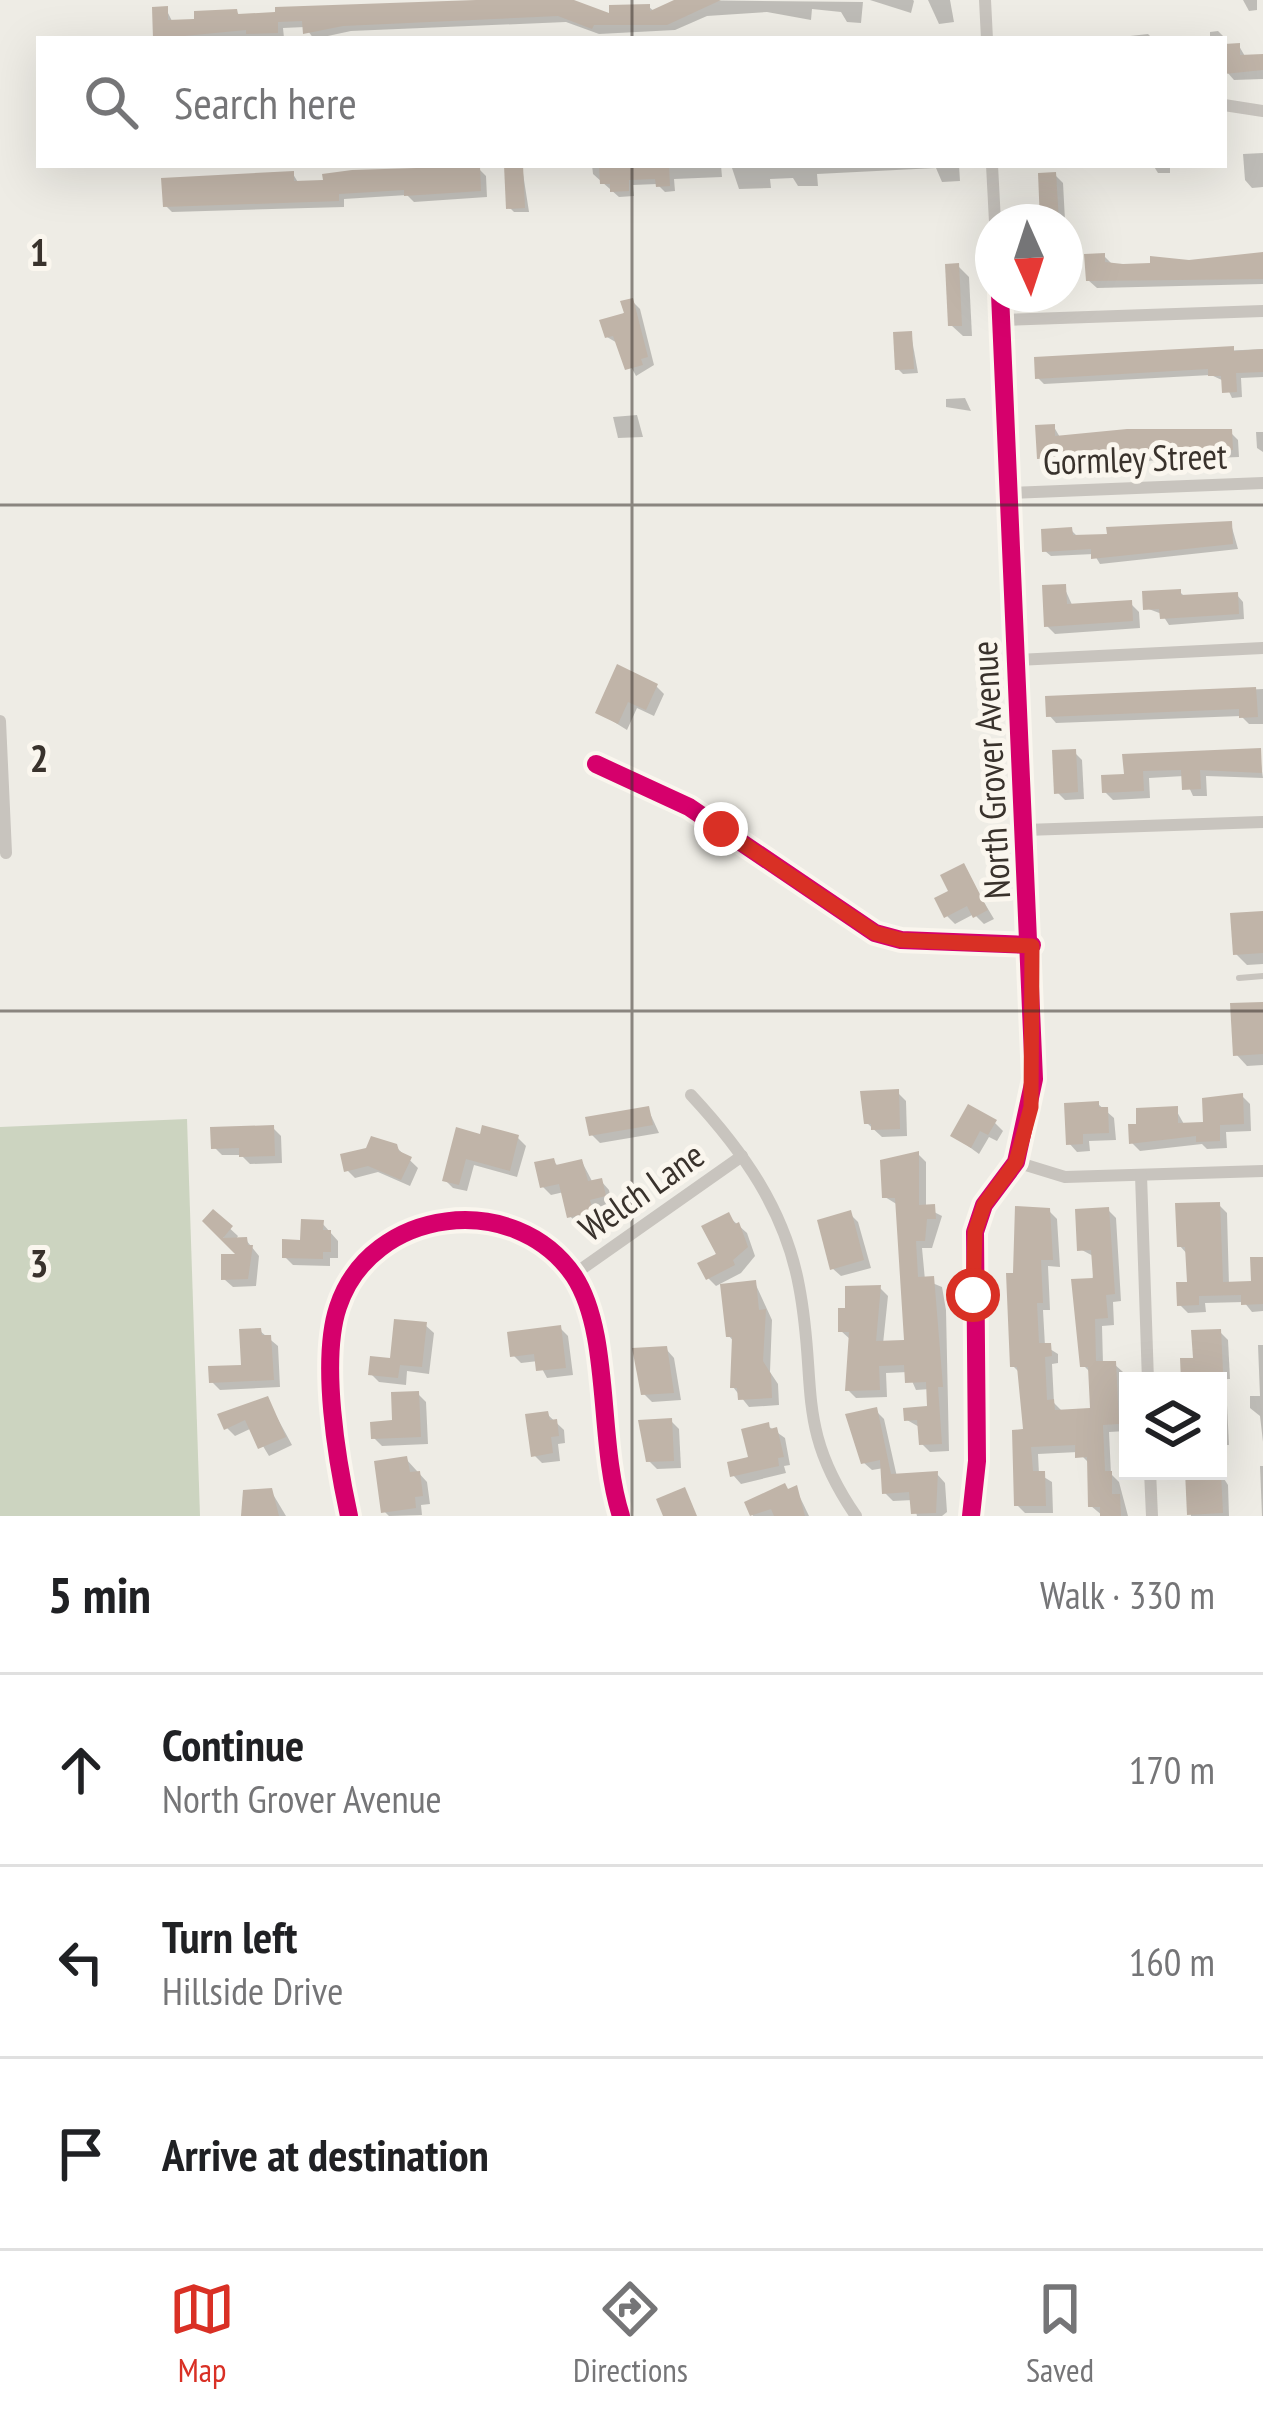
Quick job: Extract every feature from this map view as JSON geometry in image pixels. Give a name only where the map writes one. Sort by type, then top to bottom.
[{"type":"street","points":[[985,0],[987,36]]},
{"type":"street","points":[[1227,106],[1263,111]]},
{"type":"street","points":[[992,168],[994,204]]},
{"type":"street","points":[[1001,320],[1263,311]]},
{"type":"street","name":"North Grover Avenue","points":[[971,1516],[977,1460],[975,1232],[984,1205],[1016,1162],[1034,1078],[1032,946],[1001,312]]},
{"type":"street","name":"Gormley Street","points":[[1010,493],[1263,484]]},
{"type":"street","points":[[1017,660],[1263,648]]},
{"type":"street","points":[[0,721],[6,853]]},
{"type":"street","points":[[596,764],[688,807],[875,933],[901,940],[1032,946]]},
{"type":"street","points":[[1025,830],[1263,822]]},
{"type":"street","points":[[691,1095],[742,1156],[771,1201],[791,1251],[805,1319],[813,1434],[831,1479],[856,1516]]},
{"type":"street","name":"Welch Lane","points":[[573,1275],[742,1156]]},
{"type":"street","points":[[1016,1162],[1065,1177],[1263,1171]]},
{"type":"street","points":[[1141,1175],[1148,1372]]},
{"type":"street","points":[[349,1516],[338,1457],[332,1334],[343,1295],[360,1267],[412,1229],[469,1219],[527,1235],[573,1275],[593,1316],[604,1450],[621,1516]]},
{"type":"street","points":[[1150,1480],[1152,1516]]},
{"type":"lane","points":[[1239,978],[1263,976]]},
{"type":"green space","points":[[187,1119],[200,1516],[0,1516],[0,1127]]},
{"type":"building","points":[[574,0],[609,13],[609,5],[650,4],[650,11],[674,0],[721,0],[667,25],[594,25],[592,29],[558,16],[343,26],[303,34],[302,21],[278,22],[278,33],[246,34],[246,30],[153,36],[152,7],[168,6],[168,20],[194,19],[194,11],[237,9],[238,14],[275,12],[275,7]]},
{"type":"building","points":[[1240,43],[1240,55],[1263,54],[1263,70],[1227,74],[1227,44]]},
{"type":"building","points":[[480,168],[481,191],[404,196],[404,190],[339,194],[339,201],[163,207],[161,178],[294,171],[294,181],[323,180],[322,174]]},
{"type":"building","points":[[504,168],[523,168],[525,208],[506,209]]},
{"type":"building","points":[[599,168],[669,168],[670,186],[656,187],[655,179],[629,180],[629,191],[610,192],[610,184],[600,184]]},
{"type":"building","points":[[1056,172],[1058,204],[1039,204],[1038,173]]},
{"type":"building","points":[[1263,252],[1263,279],[1086,281],[1084,254],[1105,253],[1105,262],[1123,264],[1150,263],[1150,256],[1189,260]]},
{"type":"building","points":[[959,263],[962,326],[948,326],[945,264]]},
{"type":"building","points":[[633,298],[648,357],[641,359],[643,365],[625,370],[613,336],[605,338],[599,320],[624,313],[620,301]]},
{"type":"building","points":[[912,331],[914,369],[895,370],[893,332]]},
{"type":"building","points":[[1234,346],[1234,351],[1263,349],[1263,372],[1236,373],[1237,392],[1222,393],[1221,376],[1208,376],[1208,369],[1035,379],[1034,357]]},
{"type":"building","points":[[1055,424],[1055,436],[1127,429],[1232,429],[1233,450],[1037,459],[1035,425]]},
{"type":"building","points":[[1232,521],[1233,544],[1091,559],[1091,549],[1042,552],[1041,529],[1072,527],[1073,535],[1107,534],[1106,527]]},
{"type":"building","points":[[1066,584],[1067,604],[1132,600],[1133,621],[1044,627],[1042,585]]},
{"type":"building","points":[[1181,589],[1181,595],[1238,592],[1239,614],[1160,619],[1159,609],[1143,610],[1142,591]]},
{"type":"building","points":[[617,664],[658,684],[646,710],[628,702],[618,724],[595,713]]},
{"type":"building","points":[[1256,687],[1258,717],[1239,718],[1239,709],[1046,717],[1045,696]]},
{"type":"building","points":[[1261,748],[1262,773],[1200,770],[1201,789],[1182,790],[1181,770],[1143,771],[1144,791],[1102,793],[1101,775],[1124,774],[1122,754]]},
{"type":"building","points":[[1076,749],[1078,792],[1054,794],[1052,750]]},
{"type":"building","points":[[964,863],[988,910],[973,918],[967,906],[944,918],[934,898],[948,891],[940,875]]},
{"type":"building","points":[[1263,911],[1263,953],[1233,955],[1230,913]]},
{"type":"building","points":[[1263,1002],[1263,1054],[1233,1056],[1230,1003]]},
{"type":"building","points":[[899,1089],[900,1129],[871,1130],[871,1124],[864,1124],[860,1091]]},
{"type":"building","points":[[1243,1093],[1244,1124],[1220,1125],[1220,1141],[1196,1142],[1196,1136],[1129,1144],[1128,1124],[1136,1124],[1136,1108],[1178,1106],[1178,1123],[1203,1122],[1202,1098]]},
{"type":"building","points":[[1099,1101],[1099,1107],[1108,1107],[1109,1133],[1083,1134],[1083,1144],[1066,1145],[1064,1103]]},
{"type":"building","points":[[968,1104],[997,1120],[988,1135],[980,1131],[971,1148],[950,1136]]},
{"type":"building","points":[[649,1106],[653,1125],[589,1136],[585,1117]]},
{"type":"building","points":[[274,1125],[275,1156],[239,1157],[239,1148],[211,1149],[210,1127]]},
{"type":"building","points":[[482,1125],[519,1135],[510,1171],[466,1159],[459,1185],[442,1181],[456,1127],[480,1134]]},
{"type":"building","points":[[371,1136],[397,1144],[399,1151],[412,1157],[401,1180],[368,1166],[344,1172],[340,1154],[366,1148]]},
{"type":"building","points":[[919,1151],[919,1205],[935,1204],[936,1219],[927,1219],[925,1241],[916,1241],[918,1277],[934,1276],[943,1387],[938,1387],[942,1444],[919,1445],[917,1420],[904,1421],[903,1408],[927,1406],[926,1382],[905,1383],[904,1365],[879,1366],[880,1390],[845,1391],[849,1332],[838,1332],[838,1308],[845,1308],[845,1286],[881,1285],[876,1341],[904,1340],[895,1198],[882,1198],[880,1160]]},
{"type":"building","points":[[554,1158],[556,1165],[582,1159],[588,1181],[602,1178],[606,1196],[590,1200],[593,1212],[567,1218],[559,1184],[540,1188],[534,1162]]},
{"type":"building","points":[[1220,1202],[1223,1282],[1251,1281],[1250,1257],[1263,1257],[1263,1304],[1241,1305],[1241,1295],[1199,1296],[1199,1305],[1177,1306],[1176,1282],[1187,1282],[1185,1247],[1177,1247],[1175,1203]]},
{"type":"building","points":[[1015,1206],[1050,1208],[1053,1260],[1041,1260],[1043,1303],[1037,1303],[1039,1343],[1051,1343],[1052,1356],[1045,1357],[1047,1400],[1054,1399],[1055,1410],[1090,1408],[1088,1367],[1080,1367],[1071,1279],[1093,1278],[1091,1250],[1077,1251],[1075,1209],[1109,1207],[1115,1294],[1106,1295],[1108,1318],[1095,1319],[1096,1361],[1116,1361],[1119,1424],[1103,1425],[1105,1471],[1112,1471],[1112,1494],[1120,1494],[1121,1516],[1100,1516],[1100,1507],[1088,1507],[1087,1457],[1075,1458],[1075,1445],[1031,1447],[1033,1471],[1045,1471],[1046,1506],[1014,1506],[1012,1430],[1023,1429],[1017,1367],[1010,1367],[1006,1273],[1013,1273]]},
{"type":"building","points":[[213,1209],[233,1226],[223,1238],[247,1237],[248,1245],[253,1245],[248,1279],[221,1280],[221,1254],[235,1254],[202,1221]]},
{"type":"building","points":[[851,1210],[864,1260],[830,1270],[817,1220]]},
{"type":"building","points":[[729,1212],[735,1224],[739,1222],[748,1247],[733,1260],[735,1265],[706,1280],[697,1263],[716,1254],[701,1226]]},
{"type":"building","points":[[301,1219],[324,1220],[323,1230],[331,1230],[331,1252],[323,1252],[323,1259],[282,1258],[282,1239],[300,1240]]},
{"type":"building","points":[[756,1280],[759,1310],[766,1309],[763,1361],[771,1374],[772,1398],[738,1400],[737,1388],[730,1388],[732,1337],[726,1337],[720,1284]]},
{"type":"building","points":[[394,1319],[427,1322],[422,1367],[400,1365],[398,1378],[368,1375],[370,1356],[390,1358]]},
{"type":"building","points":[[561,1325],[566,1368],[536,1371],[534,1354],[510,1357],[507,1332]]},
{"type":"building","points":[[261,1328],[262,1335],[271,1335],[274,1380],[209,1383],[208,1366],[241,1365],[239,1329]]},
{"type":"building","points":[[1221,1329],[1223,1372],[1181,1372],[1180,1358],[1193,1358],[1191,1330]]},
{"type":"building","points":[[667,1346],[674,1393],[641,1395],[632,1348]]},
{"type":"building","points":[[419,1391],[421,1437],[371,1439],[370,1422],[392,1420],[391,1392]]},
{"type":"building","points":[[268,1396],[286,1437],[258,1449],[245,1420],[224,1430],[217,1414]]},
{"type":"building","points":[[877,1407],[891,1474],[938,1471],[936,1513],[911,1514],[909,1492],[882,1494],[880,1460],[861,1464],[845,1414]]},
{"type":"building","points":[[548,1411],[550,1420],[557,1419],[559,1436],[551,1437],[553,1453],[531,1457],[525,1414]]},
{"type":"building","points":[[672,1418],[674,1461],[646,1462],[638,1420]]},
{"type":"building","points":[[769,1422],[770,1429],[777,1427],[784,1457],[778,1458],[779,1466],[730,1477],[727,1462],[748,1457],[741,1429]]},
{"type":"building","points":[[407,1456],[410,1472],[420,1471],[423,1496],[415,1497],[416,1508],[381,1513],[374,1461]]},
{"type":"building","points":[[1185,1480],[1221,1480],[1223,1513],[1187,1515]]},
{"type":"building","points":[[785,1483],[788,1489],[797,1485],[805,1516],[774,1516],[771,1509],[750,1516],[744,1502]]},
{"type":"building","points":[[685,1487],[697,1516],[663,1516],[656,1499]]},
{"type":"building","points":[[272,1488],[279,1516],[241,1516],[243,1490]]},
{"type":"cycle path","points":[[971,1516],[977,1461],[975,1232],[984,1205],[1016,1162],[1034,1079],[1001,312]]},
{"type":"cycle path","points":[[596,764],[689,807],[875,933],[901,940],[1032,945]]},
{"type":"cycle path","points":[[349,1516],[330,1382],[338,1307],[355,1273],[380,1248],[412,1230],[446,1221],[482,1221],[517,1230],[548,1248],[574,1276],[594,1328],[621,1516]]},
{"type":"route","points":[[721,829],[875,933],[901,940],[1032,946],[1031,1107],[1016,1162],[984,1205],[975,1232],[973,1295]]}]
